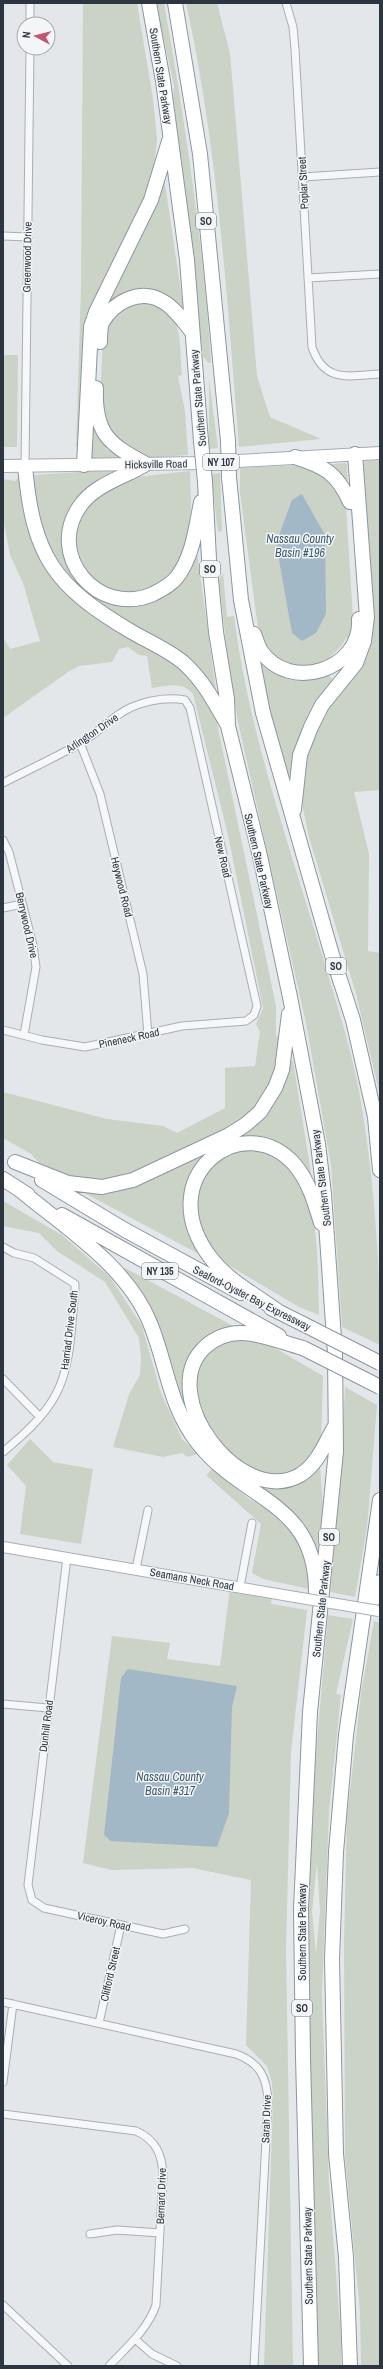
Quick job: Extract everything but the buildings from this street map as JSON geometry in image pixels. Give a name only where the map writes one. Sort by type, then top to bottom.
[{"type":"highway","name":"Southern State Parkway","points":[[149,3],[171,137],[187,260],[205,482],[210,566],[216,632],[227,699],[228,726],[260,856],[290,997],[318,1144],[329,1252],[335,1353],[336,1424],[332,1504],[310,1712],[301,1909],[303,2057],[311,2366]]},
{"type":"highway","name":"SO","points":[[175,3],[200,154],[228,441],[229,478],[241,600],[263,713],[332,955],[353,1020],[378,1123],[380,1170]]},
{"type":"highway","points":[[84,465],[91,327],[96,312],[151,200],[171,137]]},
{"type":"highway","points":[[146,464],[118,450],[111,443],[102,429],[95,397],[101,325],[110,312],[121,303],[136,296],[148,296],[162,300],[169,305],[192,332]]},
{"type":"highway","points":[[241,600],[261,650],[281,668],[304,674],[320,672],[334,665],[352,646],[359,626],[350,502],[352,454]]},
{"type":"highway","points":[[293,816],[300,754],[322,705],[356,662],[364,641],[367,617],[352,454]]},
{"type":"highway","points":[[295,457],[314,463],[328,471],[342,484],[350,502]]},
{"type":"highway","points":[[146,464],[98,488],[79,506],[72,520],[69,540],[74,564],[82,577],[96,590],[113,598],[128,600],[144,598],[162,590],[177,578],[186,563],[191,547],[205,482]]},
{"type":"highway","points":[[26,466],[35,528],[48,560],[60,578],[78,597],[96,611],[185,663],[202,683],[228,726]]},
{"type":"highway","points":[[9,1159],[77,1185],[93,1187],[112,1185],[145,1174],[238,1130],[260,1112],[277,1084],[282,1070],[287,1036],[290,997]]},
{"type":"highway","points":[[279,1312],[218,1266],[210,1258],[197,1235],[190,1216],[190,1194],[194,1180],[205,1163],[224,1150],[240,1145],[266,1146],[286,1157],[300,1172],[312,1194],[329,1252]]},
{"type":"highway","name":"Seaford-Oyster Bay Expressway","points":[[9,1159],[125,1230],[279,1312],[380,1363]]},
{"type":"highway","name":"Seaford-Oyster Bay Expressway","points":[[3,1179],[122,1250],[302,1348],[380,1387]]},
{"type":"highway","points":[[20,1190],[95,1252],[126,1284],[140,1303],[150,1322],[176,1407],[198,1443],[215,1462],[236,1479],[281,1510],[296,1525],[306,1540],[314,1562],[316,1651]]},
{"type":"highway","points":[[302,1348],[253,1334],[227,1334],[213,1340],[201,1352],[192,1367],[190,1390],[195,1413],[203,1431],[218,1451],[231,1463],[251,1474],[273,1480],[290,1479],[305,1471],[320,1454],[336,1424]]},
{"type":"highway","points":[[350,2366],[346,2258],[336,2154],[332,1959],[336,1852],[346,1735],[380,1500]]},
{"type":"highway","points":[[362,1629],[380,1582]]},
{"type":"main road","name":"Hicksville Road","points":[[3,466],[146,464],[380,452]]},
{"type":"main road","name":"Seamans Neck Road","points":[[3,1548],[67,1557],[379,1611]]},
{"type":"street","points":[[30,3],[30,16]]},
{"type":"street","name":"Poplar Street","points":[[286,3],[293,28],[296,49],[312,347],[319,363],[324,369],[335,375],[348,376],[380,374]]},
{"type":"street","name":"Greenwood Drive","points":[[26,466],[30,56]]},
{"type":"street","points":[[303,177],[380,172]]},
{"type":"street","points":[[3,236],[28,237]]},
{"type":"street","points":[[308,278],[380,274]]},
{"type":"street","name":"Arlington Drive","points":[[3,783],[80,743],[119,714],[140,704],[177,698],[185,700]]},
{"type":"street","name":"New Road","points":[[185,700],[190,708],[213,817],[257,1006],[254,1015]]},
{"type":"street","name":"Heywood Road","points":[[80,743],[100,794],[143,974],[148,1035]]},
{"type":"street","name":"Berrywood Drive","points":[[3,840],[9,852],[36,966],[24,1035]]},
{"type":"street","points":[[3,908],[22,904]]},
{"type":"street","name":"Pineneck Road","points":[[3,1030],[85,1047],[148,1035],[182,1026],[246,1020],[254,1015]]},
{"type":"street","name":"Harriad Drive South","points":[[3,1246],[14,1253],[34,1258],[75,1284],[65,1369],[56,1395],[40,1417],[3,1452]]},
{"type":"street","points":[[3,1379],[40,1417]]},
{"type":"street","points":[[136,1569],[148,1510]]},
{"type":"street","points":[[240,1587],[252,1523]]},
{"type":"street","name":"Dunhill Road","points":[[29,1894],[28,1885],[67,1557]]},
{"type":"street","points":[[3,1704],[48,1708]]},
{"type":"street","name":"Viceroy Road","points":[[29,1894],[32,1900],[44,1908],[163,1934],[185,1929]]},
{"type":"street","name":"Clifford Street","points":[[100,2023],[121,1925]]},
{"type":"street","name":"Sarah Drive","points":[[3,2002],[236,2054],[253,2062],[264,2076],[268,2102],[254,2366]]},
{"type":"street","points":[[3,2082],[13,2004]]},
{"type":"street","name":"Bernard Drive","points":[[3,2114],[136,2131],[147,2136],[157,2147],[163,2160],[156,2305],[153,2314],[135,2339],[109,2366]]},
{"type":"street","points":[[90,2234],[117,2230],[160,2233]]},
{"type":"street","points":[[3,2305],[68,2366]]},
{"type":"street","points":[[135,2339],[152,2354],[177,2366]]},
{"type":"green space","points":[[83,3],[137,3],[153,99],[157,139],[154,170],[147,196],[92,306],[81,446],[76,447],[81,287]]},
{"type":"green space","points":[[156,3],[164,3],[186,137],[208,317],[211,362],[208,363],[203,356],[173,101],[174,86]]},
{"type":"green space","points":[[186,3],[217,3],[230,53],[257,376],[270,417],[321,439],[239,447],[214,168],[197,58]]},
{"type":"green space","points":[[164,177],[184,312],[164,297],[106,308]]},
{"type":"green space","points":[[137,301],[153,303],[164,308],[172,316],[176,325],[179,336],[182,375],[178,376],[185,411],[188,455],[145,458],[111,438],[100,404],[103,335],[117,309]]},
{"type":"green space","points":[[3,355],[18,355],[17,447],[3,447]]},
{"type":"green space","points":[[209,379],[218,448],[209,449]]},
{"type":"green space","points":[[91,409],[107,445],[106,449],[119,456],[118,458],[90,458]]},
{"type":"green space","points":[[380,460],[380,790],[354,792],[369,854],[368,951],[380,953],[380,1095],[356,994],[309,837],[302,804],[302,776],[307,745],[323,709],[362,658],[362,466],[365,461]]},
{"type":"green space","points":[[346,463],[347,465],[348,490],[324,465]]},
{"type":"green space","points":[[303,465],[332,477],[346,506],[353,630],[349,639],[346,638],[342,645],[324,663],[299,668],[279,660],[259,636],[240,493],[240,468]]},
{"type":"green space","points":[[125,469],[83,494],[70,510],[64,532],[92,593],[152,599],[197,552],[216,690],[212,691],[77,592],[44,546],[31,476]]},
{"type":"green space","points":[[190,471],[191,503],[189,533],[181,561],[168,580],[147,593],[106,591],[86,576],[73,551],[75,522],[88,499],[136,477]]},
{"type":"green space","points":[[220,473],[222,531],[218,532],[211,474]]},
{"type":"green space","points":[[18,478],[20,481],[28,529],[45,565],[66,594],[121,632],[184,669],[210,703],[217,723],[276,1006],[276,1036],[281,1037],[278,1061],[272,1085],[265,1100],[256,1111],[242,1122],[203,1144],[127,1177],[110,1181],[79,1182],[41,1165],[31,1154],[3,1138],[3,1092],[107,1119],[163,1126],[177,1133],[225,1108],[225,1068],[255,1066],[260,1032],[256,1024],[263,1008],[228,835],[193,694],[184,687],[174,685],[152,688],[147,656],[139,655],[128,647],[119,649],[112,662],[79,666],[68,672],[3,718],[3,637],[10,649],[40,641],[23,583],[10,555],[3,518],[3,479],[15,481]]},
{"type":"green space","points":[[223,573],[227,617],[234,616],[241,661],[261,749],[273,794],[340,1013],[359,1091],[369,1154],[375,1217],[379,1281],[380,1345],[342,1327],[331,1165],[306,1023],[238,722],[227,653],[219,580]]},
{"type":"green space","points":[[260,657],[325,674],[331,677],[334,682],[291,774],[286,774],[256,659]]},
{"type":"green space","points":[[290,1061],[293,1061],[313,1185],[263,1141],[238,1137]]},
{"type":"green space","points":[[249,1148],[269,1152],[279,1156],[293,1169],[304,1187],[315,1229],[319,1315],[299,1307],[223,1262],[204,1239],[193,1210],[199,1179],[220,1155]]},
{"type":"green space","points":[[204,1153],[206,1157],[194,1171],[201,1251],[197,1253],[77,1189]]},
{"type":"green space","points":[[3,1201],[62,1235],[110,1277],[142,1326],[161,1393],[182,1439],[198,1454],[188,1457],[182,1453],[163,1457],[113,1447],[129,1394],[140,1375],[141,1357],[139,1338],[105,1282],[57,1251],[39,1233],[3,1226]]},
{"type":"green space","points":[[121,1268],[125,1268],[239,1329],[229,1329],[218,1332],[200,1342],[193,1349],[184,1368],[183,1379],[188,1416],[181,1411]]},
{"type":"green space","points":[[242,1336],[270,1345],[323,1376],[321,1441],[303,1467],[273,1476],[240,1465],[214,1441],[197,1410],[193,1381],[200,1359],[217,1343]]},
{"type":"green space","points":[[345,1387],[377,1405],[367,1528],[355,1597],[330,1592],[340,1486]]},
{"type":"green space","points":[[30,1439],[53,1462],[93,1469],[81,1544],[20,1534],[26,1486],[7,1465]]},
{"type":"green space","points":[[320,1466],[323,1507],[318,1551],[314,1551],[250,1479],[308,1477]]},
{"type":"green space","points":[[212,1469],[248,1498],[280,1517],[307,1553],[309,1589],[263,1579],[252,1573],[261,1524],[206,1475]]},
{"type":"green space","points":[[230,1588],[272,1596],[271,1604],[307,1610],[291,1752],[286,1950],[293,2366],[264,2366],[273,2100],[272,2083],[267,2066],[246,2045],[251,1880],[192,1868],[112,1870],[83,1863],[112,1636],[170,1643],[167,1659],[220,1666]]},
{"type":"green space","points":[[328,1615],[353,1619],[336,1694],[341,1695],[329,1811],[322,1993],[329,2185],[341,2336],[341,2366],[317,2366],[307,1962],[311,1811]],"holes":[[[317,1863],[320,1911],[316,1953],[312,1912]]]},
{"type":"green space","points":[[374,1621],[380,1623],[380,2366],[361,2366],[360,2311],[345,2157],[344,1942],[347,1817],[361,1694]]},
{"type":"water","name":"Nassau County Basin #196","points":[[302,494],[325,535],[326,614],[316,633],[302,641],[292,633],[276,543],[292,500]]},
{"type":"water","name":"Nassau County Basin #317","points":[[128,1669],[237,1686],[232,1707],[229,1813],[217,1847],[111,1841],[104,1835],[121,1678]]}]
